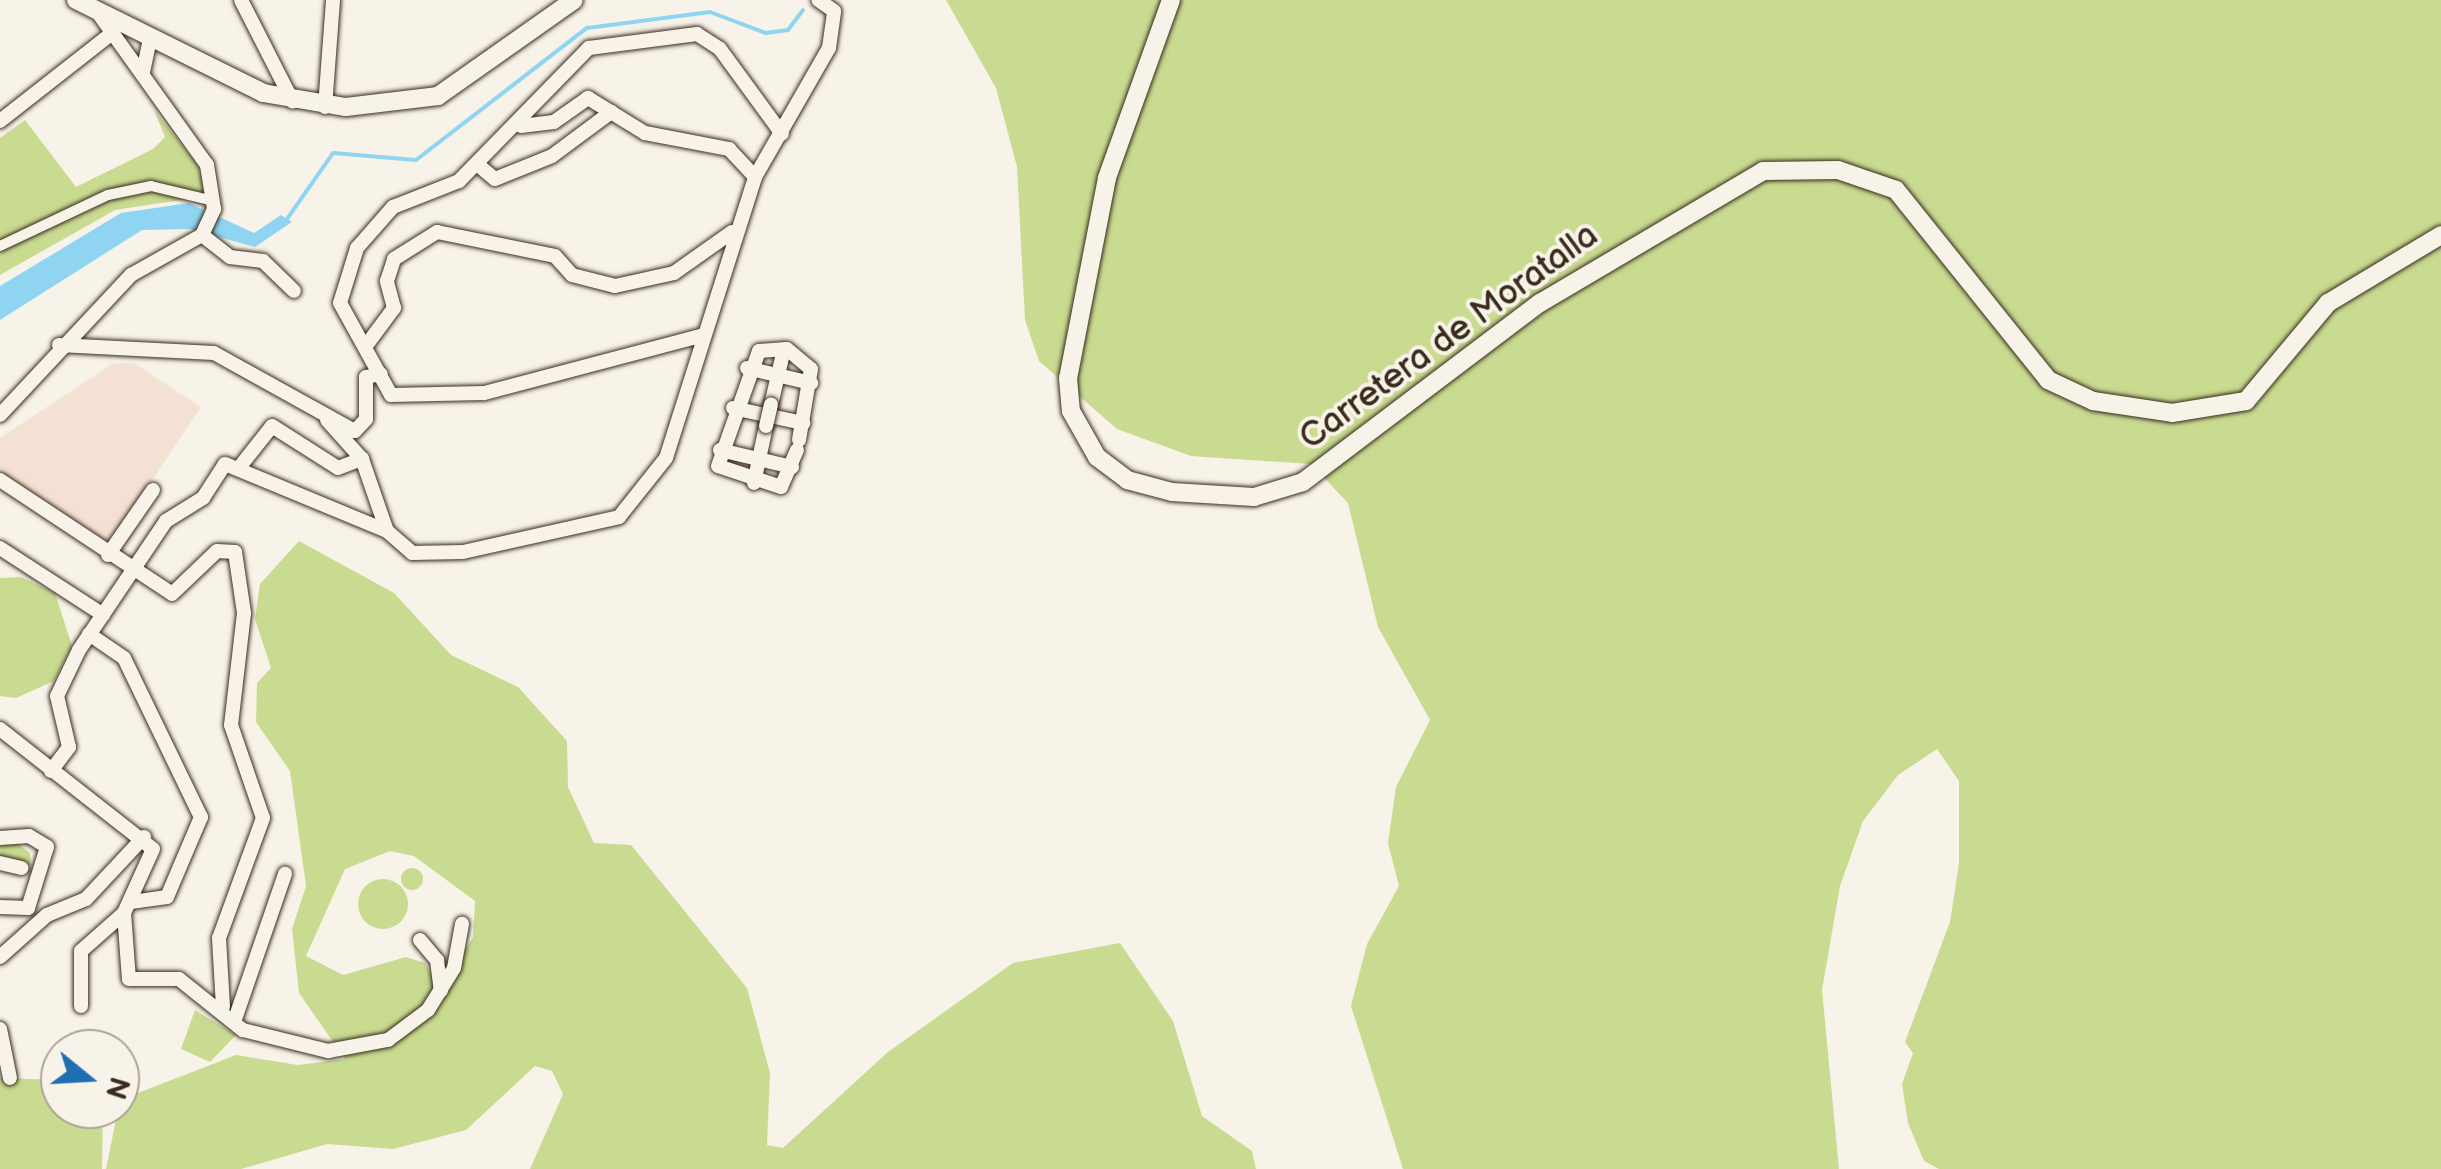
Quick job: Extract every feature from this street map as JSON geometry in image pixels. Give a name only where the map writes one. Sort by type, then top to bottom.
[{"type":"main road","points":[[76,0],[98,13],[120,34],[293,103],[325,106],[438,96],[574,0]]},
{"type":"main road","name":"Carretera de Moratalla","points":[[1170,0],[1108,178],[1068,378],[1078,431],[1097,457],[1127,480],[1172,492],[1254,497],[1302,482],[1540,303],[1763,171],[1828,169],[1896,190],[2048,380],[2094,401],[2172,414],[2246,400],[2328,303],[2441,235]]},
{"type":"street","points":[[241,0],[293,103]]},
{"type":"street","points":[[325,106],[333,0]]},
{"type":"street","points":[[52,771],[69,747],[59,687],[89,634],[166,522],[202,498],[225,464],[242,464],[330,514],[365,517],[412,553],[463,552],[619,517],[666,458],[755,178],[834,32],[834,11],[818,0]]},
{"type":"street","points":[[704,336],[484,392],[391,395],[368,343],[340,303],[357,248],[393,207],[477,164],[520,126],[580,52],[689,33],[720,50],[782,134]]},
{"type":"street","points":[[0,121],[120,34],[126,54],[143,72],[212,174],[213,208],[203,234],[148,261],[59,346],[0,414]]},
{"type":"street","points":[[126,54],[148,43]]},
{"type":"street","points":[[143,72],[148,43]]},
{"type":"street","points":[[520,126],[554,122],[588,98],[644,133],[729,149],[755,178]]},
{"type":"street","points":[[477,164],[495,179],[552,156],[611,112]]},
{"type":"street","points":[[0,246],[122,192],[150,186],[213,208]]},
{"type":"street","points":[[368,343],[394,308],[387,281],[394,259],[437,232],[555,256],[572,274],[615,286],[674,273],[723,247],[743,214]]},
{"type":"street","points":[[203,234],[230,257],[262,261],[294,291]]},
{"type":"street","points":[[59,346],[214,352],[264,374],[327,420],[362,459],[387,532]]},
{"type":"street","points":[[754,483],[784,349]]},
{"type":"street","points":[[784,349],[807,360],[811,384],[792,467],[781,487],[725,474],[720,450],[747,368],[759,350],[784,349]]},
{"type":"street","points":[[747,368],[811,384]]},
{"type":"street","points":[[327,420],[360,428],[366,377],[382,374]]},
{"type":"street","points":[[733,408],[803,423]]},
{"type":"street","points":[[242,464],[272,426],[338,468],[362,459]]},
{"type":"street","points":[[720,450],[792,467]]},
{"type":"street","points":[[0,480],[172,594],[217,551],[234,552],[244,613],[231,725],[262,818],[219,938],[223,1006]]},
{"type":"street","points":[[108,555],[153,490]]},
{"type":"street","points":[[0,548],[103,615]]},
{"type":"street","points":[[89,634],[124,658],[201,817],[168,897],[128,908]]},
{"type":"street","points":[[0,729],[144,836],[152,858],[128,908],[81,951],[81,1006]]},
{"type":"street","points":[[0,838],[29,836],[47,847],[28,908],[0,907]]},
{"type":"street","points":[[0,956],[47,915],[86,900],[144,836]]},
{"type":"street","points":[[0,863],[21,868]]},
{"type":"street","points":[[234,1022],[285,874]]},
{"type":"street","points":[[128,908],[129,979],[179,979],[223,1006],[234,1022],[253,1035],[360,1050],[412,1024],[441,992],[462,924]]},
{"type":"street","points":[[420,940],[437,960],[441,992]]},
{"type":"street","points":[[0,1030],[10,1078]]},
{"type":"shaded area","points":[[134,363],[201,407],[108,546],[0,472],[0,438],[112,364]]},
{"type":"green space","points":[[946,0],[2441,0],[2441,1169],[1939,1169],[1924,1161],[1908,1123],[1902,1084],[1913,1053],[1905,1042],[1950,922],[1959,863],[1959,781],[1937,749],[1898,775],[1863,821],[1840,886],[1822,990],[1839,1169],[1403,1169],[1351,1006],[1367,944],[1399,886],[1388,843],[1396,787],[1430,720],[1378,627],[1348,503],[1311,464],[1191,456],[1117,429],[1039,361],[1025,320],[1017,167],[996,88]]},
{"type":"green space","points":[[154,110],[197,164],[208,196],[115,210],[0,275],[0,138],[25,120],[76,187],[153,149],[165,137]]},
{"type":"green space","points":[[299,541],[394,593],[451,655],[518,687],[567,741],[568,787],[594,843],[631,845],[747,988],[770,1073],[767,1145],[783,1148],[888,1052],[1013,963],[1120,943],[1173,1021],[1202,1116],[1252,1151],[1256,1169],[530,1169],[563,1094],[552,1071],[535,1066],[466,1130],[393,1149],[327,1144],[241,1169],[106,1169],[114,1129],[140,1129],[140,1092],[236,1055],[298,1065],[345,1059],[299,993],[292,929],[306,886],[290,771],[256,722],[257,683],[271,668],[255,619],[260,584]],"holes":[[[390,851],[414,856],[475,901],[473,937],[441,991],[425,963],[406,957],[343,975],[306,956],[345,869]]]},
{"type":"green space","points":[[21,577],[55,593],[72,646],[54,681],[16,698],[0,696],[0,578]]},
{"type":"green space","points":[[13,840],[30,853],[31,865],[0,860],[0,841]]},
{"type":"green space","points":[[412,868],[420,871],[420,887],[412,890],[404,887],[401,879],[404,871]]},
{"type":"green space","points":[[383,879],[401,886],[408,904],[401,922],[383,929],[365,922],[358,904],[365,886]]},
{"type":"green space","points":[[195,1010],[236,1035],[210,1062],[181,1049]]},
{"type":"green space","points":[[0,1078],[40,1079],[40,1129],[103,1129],[102,1169],[0,1169]]},
{"type":"water","points":[[189,203],[254,233],[281,215],[292,222],[255,247],[190,229],[142,230],[0,320],[0,286],[121,213]]},
{"type":"waterway","points":[[287,219],[333,153],[416,160],[587,28],[710,12],[766,33],[788,30],[803,10]]}]
